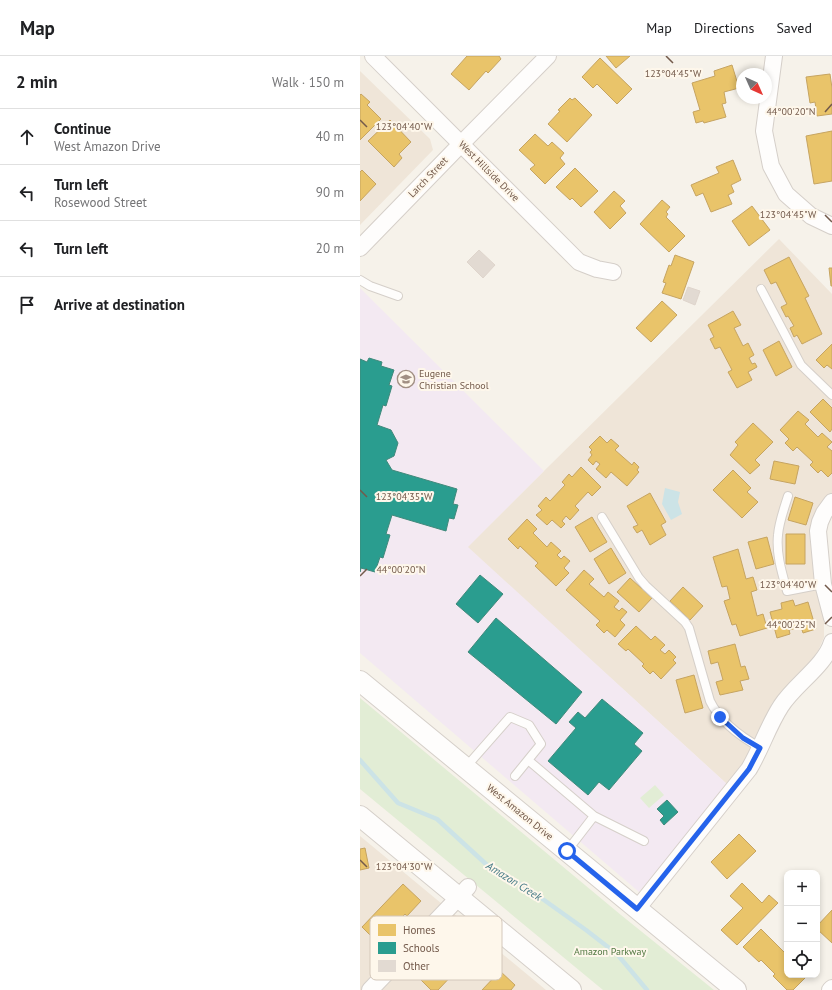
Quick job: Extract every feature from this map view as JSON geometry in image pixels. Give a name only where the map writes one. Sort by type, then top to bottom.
[{"type":"street","name":"West Hillside Drive","points":[[373,56],[580,262],[597,269],[613,272]]},
{"type":"street","name":"Larch Street","points":[[360,248],[548,56]]},
{"type":"street","points":[[774,56],[764,131],[771,166],[786,194],[811,216],[832,226]]},
{"type":"street","points":[[832,502],[822,517],[818,531],[823,584],[832,618]]},
{"type":"street","points":[[637,909],[749,769],[781,706],[789,695],[825,658],[832,642]]},
{"type":"street","name":"West Amazon Drive","points":[[360,681],[736,990]]},
{"type":"street","points":[[360,816],[463,892],[489,916]]},
{"type":"street","points":[[440,916],[463,892]]},
{"type":"street","points":[[502,927],[571,990]]},
{"type":"street","points":[[370,990],[379,980]]},
{"type":"lane","points":[[360,280],[370,286],[398,296]]},
{"type":"lane","points":[[761,289],[801,365],[832,395]]},
{"type":"lane","points":[[788,496],[780,520],[778,536],[780,566],[787,591],[823,584]]},
{"type":"lane","points":[[602,517],[639,578],[685,622],[689,628],[710,701],[714,710],[743,738],[760,748]]},
{"type":"lane","points":[[466,768],[510,717],[529,725],[541,744],[515,776]]},
{"type":"lane","points":[[528,760],[594,816],[644,841]]},
{"type":"lane","points":[[567,851],[594,816]]},
{"type":"shaded area","points":[[360,71],[430,139],[433,150],[360,225]]},
{"type":"shaded area","points":[[779,239],[832,294],[832,493],[822,504],[811,529],[810,535],[824,622],[824,637],[813,658],[772,703],[745,761],[728,785],[467,547]]},
{"type":"shaded area","points":[[360,288],[544,471],[468,547],[728,785],[639,892],[360,653]]},
{"type":"shaded area","points":[[360,836],[457,916],[370,916],[370,980],[502,980],[502,954],[546,990],[360,990]]},
{"type":"green space","name":"Amazon Parkway","points":[[360,698],[621,915],[714,990],[603,990],[360,789]]},
{"type":"green space","points":[[655,785],[664,795],[649,808],[640,798]]},
{"type":"water","points":[[665,488],[680,492],[678,502],[682,514],[671,520],[662,504]]},
{"type":"building: Homes","points":[[467,56],[499,56],[501,59],[488,73],[486,71],[469,90],[451,74]]},
{"type":"building: Homes","points":[[606,56],[630,56],[616,68]]},
{"type":"building: Homes","points":[[600,58],[632,89],[617,104],[597,84],[593,88],[582,77]]},
{"type":"building: Homes","points":[[732,65],[736,78],[736,89],[724,92],[726,103],[722,104],[726,117],[704,123],[703,121],[696,123],[693,112],[700,110],[692,83],[715,76],[714,71]]},
{"type":"building: Homes","points":[[830,74],[832,88],[832,114],[817,116],[815,102],[810,103],[806,77]]},
{"type":"building: Homes","points":[[361,94],[370,102],[367,105],[381,119],[360,140],[360,95]]},
{"type":"building: Homes","points":[[570,98],[572,100],[575,98],[592,115],[567,142],[548,124],[560,111],[558,110]]},
{"type":"building: Homes","points":[[390,120],[411,142],[399,154],[402,158],[394,167],[368,141]]},
{"type":"building: Homes","points":[[832,131],[832,181],[814,184],[806,136]]},
{"type":"building: Homes","points":[[535,134],[548,146],[552,142],[564,153],[560,158],[565,164],[545,184],[530,169],[535,165],[519,150]]},
{"type":"building: Homes","points":[[733,160],[741,180],[731,185],[734,192],[728,195],[732,204],[711,212],[703,193],[696,196],[691,185],[719,173],[716,167]]},
{"type":"building: Homes","points":[[575,168],[598,191],[581,207],[572,198],[570,200],[556,187]]},
{"type":"building: Homes","points":[[362,170],[376,184],[360,201],[360,172]]},
{"type":"building: Homes","points":[[614,191],[625,201],[620,206],[626,213],[610,229],[594,212]]},
{"type":"building: Homes","points":[[662,200],[670,207],[666,212],[668,214],[666,217],[685,236],[669,252],[640,224]]},
{"type":"building: Homes","points":[[752,206],[770,230],[749,246],[732,221]]},
{"type":"building: Homes","points":[[675,255],[694,262],[681,299],[662,293],[666,283],[663,282],[669,265],[671,266]]},
{"type":"building: Homes","points":[[789,257],[809,296],[805,298],[822,334],[802,344],[797,335],[794,337],[790,328],[794,326],[788,316],[786,317],[781,307],[787,304],[776,282],[771,284],[764,270]]},
{"type":"building: Homes","points":[[829,268],[832,268],[832,286],[831,286]]},
{"type":"building: Homes","points":[[662,301],[677,315],[651,342],[636,328]]},
{"type":"building: Homes","points":[[733,311],[741,325],[734,328],[743,346],[748,343],[754,355],[749,358],[752,364],[755,363],[757,367],[748,372],[752,380],[737,388],[728,372],[732,370],[720,347],[715,349],[710,339],[714,337],[708,325]]},
{"type":"building: Homes","points":[[779,341],[792,367],[776,376],[763,350]]},
{"type":"building: Homes","points":[[832,344],[832,369],[827,365],[824,368],[816,360]]},
{"type":"building: Homes","points":[[823,399],[832,408],[832,429],[830,432],[810,412]]},
{"type":"building: Homes","points":[[798,411],[809,420],[805,424],[818,437],[822,433],[832,442],[827,447],[832,451],[832,473],[828,477],[821,470],[818,473],[810,465],[813,462],[797,447],[793,451],[785,443],[789,439],[780,430]]},
{"type":"building: Homes","points":[[753,423],[773,442],[755,460],[760,465],[750,474],[730,455],[738,445],[735,442]]},
{"type":"building: Homes","points":[[600,436],[607,443],[611,439],[619,446],[615,450],[632,465],[634,462],[639,467],[637,470],[639,472],[627,486],[611,472],[606,478],[596,469],[600,464],[596,461],[593,465],[588,460],[592,455],[590,452],[592,450],[589,447]]},
{"type":"building: Homes","points":[[774,461],[799,466],[795,484],[770,479]]},
{"type":"building: Homes","points":[[581,467],[601,487],[592,496],[588,492],[575,506],[579,510],[570,520],[566,516],[562,521],[565,524],[561,528],[552,520],[547,525],[536,515],[542,510],[538,506],[546,497],[550,501],[565,485],[562,482],[569,474],[572,477]]},
{"type":"building: Homes","points":[[733,470],[751,488],[747,492],[758,502],[742,518],[713,490]]},
{"type":"building: Homes","points":[[650,493],[666,522],[661,525],[666,535],[650,545],[642,530],[637,533],[633,527],[638,525],[627,506]]},
{"type":"building: Homes","points":[[795,497],[813,503],[806,525],[788,520]]},
{"type":"building: Homes","points":[[592,517],[607,542],[590,552],[575,527]]},
{"type":"building: Homes","points":[[527,519],[537,529],[533,533],[547,547],[551,542],[561,551],[557,555],[561,559],[564,556],[570,561],[564,568],[569,573],[556,586],[535,566],[538,563],[520,546],[518,549],[508,539]]},
{"type":"building: Homes","points":[[786,534],[805,534],[805,564],[786,564]]},
{"type":"building: Homes","points":[[767,537],[774,564],[756,569],[748,542]]},
{"type":"building: Homes","points":[[611,548],[626,573],[609,584],[594,559]]},
{"type":"building: Homes","points":[[738,549],[746,579],[753,577],[757,590],[751,592],[757,616],[763,614],[767,628],[740,636],[736,624],[732,625],[724,601],[730,599],[727,586],[722,587],[713,557]]},
{"type":"building: Homes","points":[[584,570],[594,579],[589,584],[604,597],[608,592],[619,601],[614,607],[619,611],[622,608],[627,612],[620,620],[625,625],[615,637],[607,630],[604,633],[596,625],[600,621],[566,590]]},
{"type":"building: Homes","points":[[630,578],[652,598],[639,612],[617,592]]},
{"type":"building: Homes","points":[[683,587],[703,606],[690,620],[670,601]]},
{"type":"building: Homes","points":[[793,600],[795,606],[808,602],[816,629],[803,633],[801,627],[789,630],[790,634],[777,638],[770,612],[782,609],[781,603]]},
{"type":"building: Homes","points":[[636,626],[651,640],[655,636],[665,645],[660,650],[665,654],[669,650],[676,657],[673,660],[676,663],[661,679],[653,671],[650,674],[642,666],[644,664],[628,649],[626,651],[618,644]]},
{"type":"building: Homes","points":[[735,644],[741,667],[745,666],[749,679],[740,681],[743,690],[720,695],[716,682],[723,680],[718,662],[711,664],[708,651]]},
{"type":"building: Homes","points":[[694,675],[703,708],[685,713],[676,680]]},
{"type":"building: Homes","points":[[739,834],[756,851],[727,879],[711,862]]},
{"type":"building: Homes","points":[[365,848],[369,868],[360,870],[360,849]]},
{"type":"building: Homes","points":[[742,883],[762,903],[769,895],[778,903],[737,945],[721,930],[743,908],[730,896]]},
{"type":"building: Homes","points":[[403,884],[421,901],[407,916],[405,914],[403,916],[372,916]]},
{"type":"building: Homes","points":[[832,910],[832,943],[820,932],[820,923]]},
{"type":"building: Homes","points":[[370,919],[370,935],[362,927]]},
{"type":"building: Homes","points":[[761,929],[784,952],[784,978],[805,978],[793,990],[787,990],[773,976],[775,974],[761,960],[759,962],[743,947]]},
{"type":"building: Homes","points":[[502,973],[515,985],[511,990],[482,990],[491,980],[502,980]]},
{"type":"building: Homes","points":[[421,980],[448,980],[438,990],[431,990]]},
{"type":"building: Schools","points":[[369,358],[382,362],[381,366],[394,370],[389,385],[392,386],[386,406],[383,405],[377,425],[391,430],[398,443],[394,456],[386,460],[392,470],[457,489],[453,504],[458,505],[454,519],[449,518],[446,531],[392,515],[386,534],[390,535],[383,558],[380,557],[375,572],[361,568],[360,572],[360,359],[367,362]]},
{"type":"building: Schools","points":[[480,575],[503,594],[478,623],[456,604]]},
{"type":"building: Schools","points":[[496,618],[582,692],[556,724],[468,652]]},
{"type":"building: Schools","points":[[602,699],[643,733],[634,744],[642,751],[609,790],[599,782],[588,795],[548,761],[576,728],[569,722],[578,712],[585,718]]},
{"type":"building: Schools","points":[[667,800],[678,812],[664,825],[660,820],[664,816],[657,809]]},
{"type":"building: Other","points":[[479,250],[495,265],[483,278],[467,262]]},
{"type":"building: Other","points":[[688,287],[700,291],[695,305],[683,300]]},
{"type":"waterway","name":"Amazon Creek","points":[[360,760],[398,803],[437,819],[487,865],[530,890],[586,930],[617,954],[647,990]]},
{"type":"place","name":"Eugene Christian School","points":[[406,379]]},
{"type":"route","points":[[567,851],[637,909],[755,760],[760,748],[743,738],[720,717]]}]
